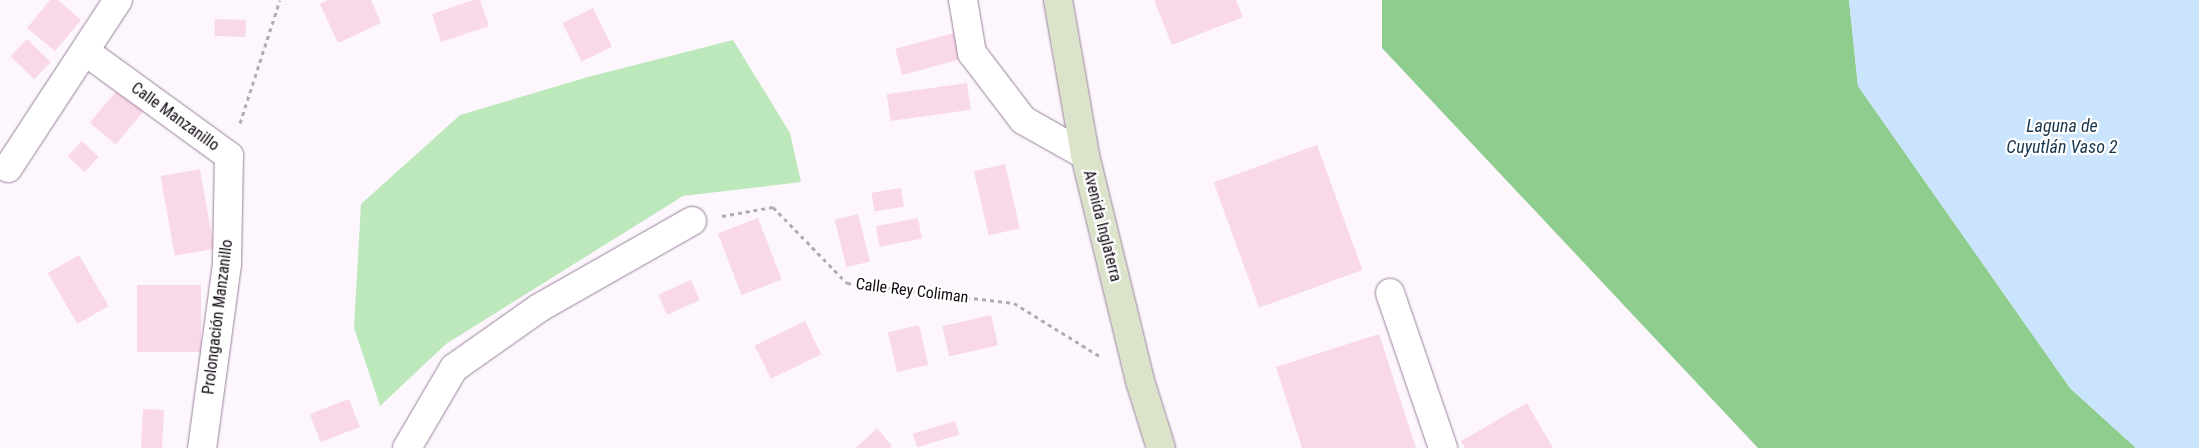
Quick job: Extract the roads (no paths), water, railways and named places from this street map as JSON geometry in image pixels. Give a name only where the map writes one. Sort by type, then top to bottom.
[{"type":"main road","name":"Avenida Inglaterra","points":[[1058,0],[1085,155],[1140,381],[1161,448]]},
{"type":"street","points":[[8,168],[86,52],[118,0]]},
{"type":"street","points":[[963,0],[972,53],[1023,120],[1085,155]]},
{"type":"street","name":"Calle Manzanillo","points":[[86,52],[229,156]]},
{"type":"street","name":"Prolongación Manzanillo","points":[[202,448],[227,264],[229,156]]},
{"type":"street","points":[[408,448],[454,368],[538,308],[692,221]]},
{"type":"street","points":[[1390,293],[1442,448]]},
{"type":"water","name":"Laguna de Cuyutlán Vaso 2","points":[[1849,0],[2199,0],[2199,448],[2136,448],[2070,388],[1858,86]]}]
